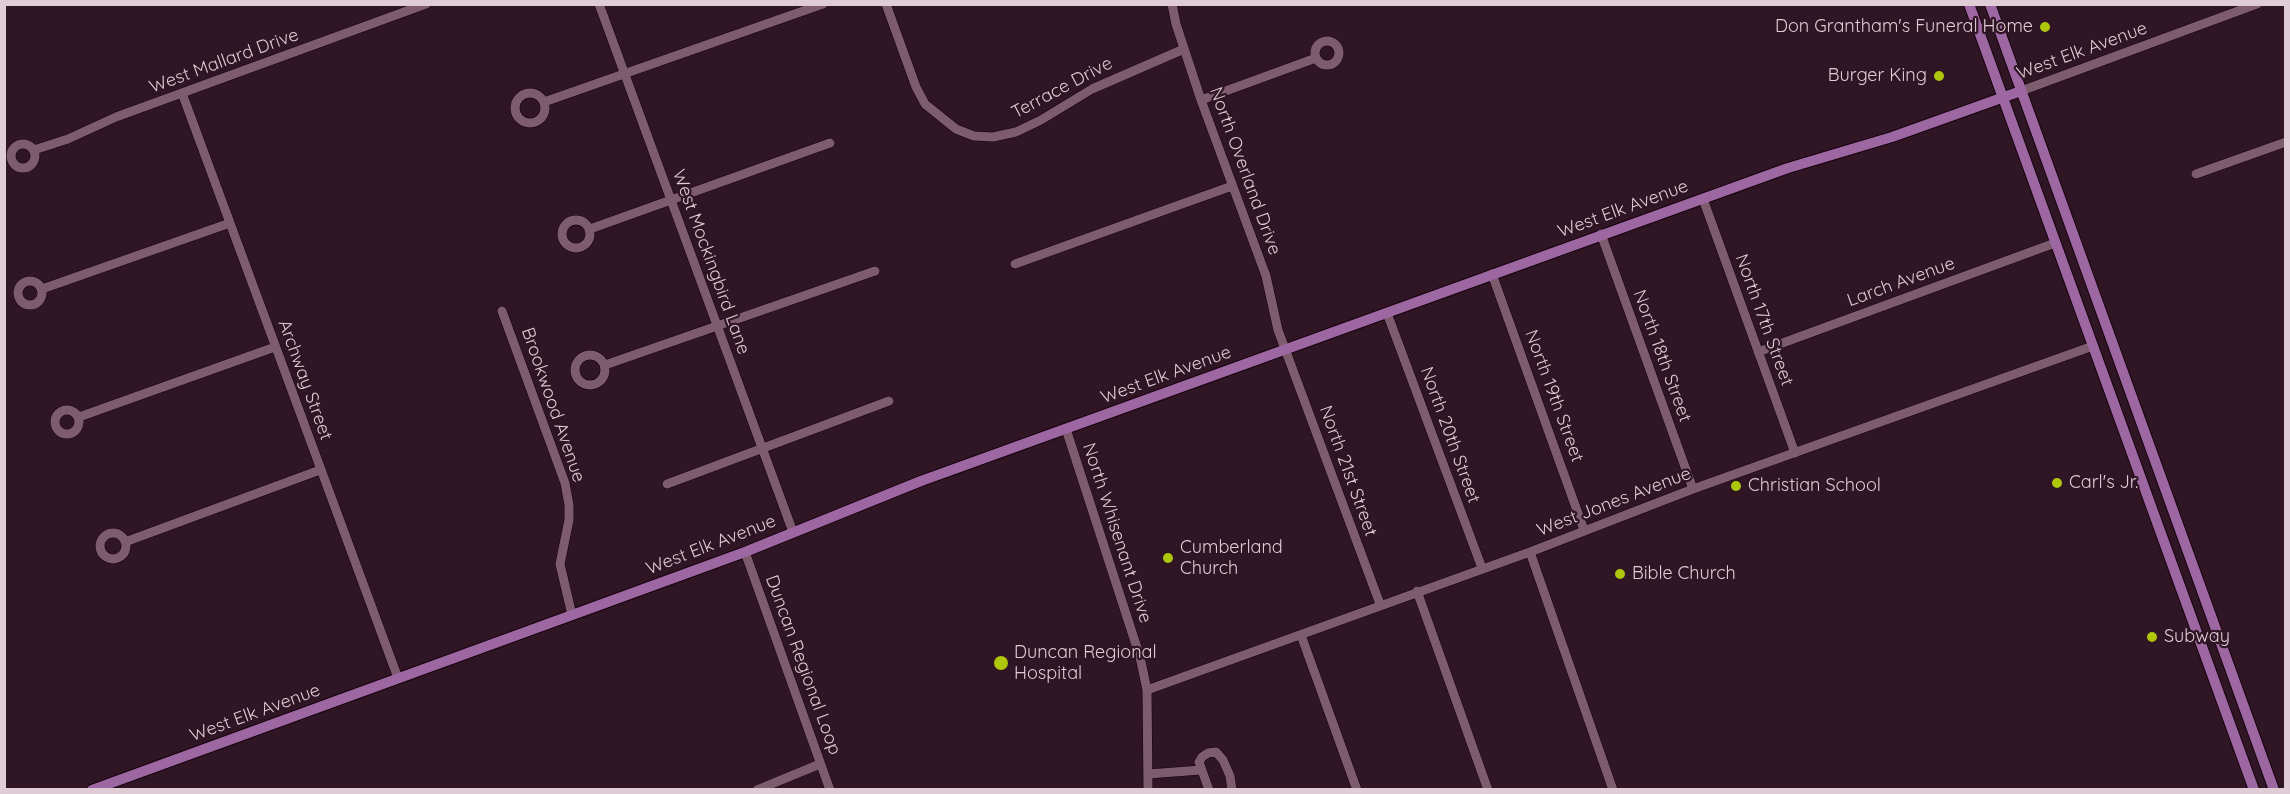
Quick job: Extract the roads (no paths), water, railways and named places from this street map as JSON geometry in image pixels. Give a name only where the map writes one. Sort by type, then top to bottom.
[{"type":"main road","points":[[1969,4],[2254,789]]},
{"type":"main road","points":[[1990,4],[2274,789]]},
{"type":"main road","name":"West Elk Avenue","points":[[92,789],[745,552],[921,480],[1600,234],[1788,168],[1892,137],[2021,91]]},
{"type":"main road","points":[[2082,317],[2100,311]]},
{"type":"main road","points":[[2138,470],[2156,464]]},
{"type":"street","name":"West Mallard Drive","points":[[34,150],[68,139],[116,117],[426,4]]},
{"type":"street","name":"West Mockingbird Lane","points":[[599,4],[793,532]]},
{"type":"street","points":[[544,102],[823,4]]},
{"type":"street","name":"Terrace Drive","points":[[886,4],[916,87],[925,104],[956,129],[974,136],[993,137],[1016,132],[1041,120],[1092,89],[1184,49]]},
{"type":"street","name":"North Overland Drive","points":[[1172,4],[1201,100],[1266,276],[1278,330],[1286,349]]},
{"type":"street","name":"West Elk Avenue","points":[[2021,91],[2257,4]]},
{"type":"street","points":[[1201,100],[1316,58]]},
{"type":"street","name":"Archway Street","points":[[182,93],[398,678]]},
{"type":"street","points":[[2196,174],[2286,142]]},
{"type":"street","points":[[590,228],[830,143]]},
{"type":"street","points":[[1015,264],[1232,186]]},
{"type":"street","name":"North 17th Street","points":[[1703,198],[1795,453]]},
{"type":"street","points":[[42,289],[230,223]]},
{"type":"street","name":"North 18th Street","points":[[1600,234],[1693,489]]},
{"type":"street","name":"Larch Avenue","points":[[1758,352],[2055,243]]},
{"type":"street","points":[[604,365],[875,271]]},
{"type":"street","name":"North 19th Street","points":[[1492,274],[1584,530]]},
{"type":"street","name":"Brookwood Avenue","points":[[502,311],[565,483],[569,505],[560,564],[572,615]]},
{"type":"street","name":"North 20th Street","points":[[1386,313],[1482,568]]},
{"type":"street","name":"West Jones Avenue","points":[[1147,690],[1380,604],[1530,552],[1693,489],[2093,346]]},
{"type":"street","points":[[79,417],[275,347]]},
{"type":"street","name":"North 21st Street","points":[[1286,349],[1380,604]]},
{"type":"street","points":[[667,484],[889,401]]},
{"type":"street","name":"North Whisenant Drive","points":[[1066,429],[1140,657],[1147,690],[1148,789]]},
{"type":"street","points":[[125,542],[320,470]]},
{"type":"street","name":"Duncan Regional Loop","points":[[745,552],[830,789]]},
{"type":"street","points":[[1530,552],[1613,789]]},
{"type":"street","points":[[1417,591],[1488,789]]},
{"type":"street","points":[[1301,635],[1357,789]]},
{"type":"street","points":[[1209,789],[1198,762],[1202,757],[1216,752],[1223,760],[1230,776],[1232,789]]},
{"type":"street","points":[[757,789],[820,764]]},
{"type":"street","points":[[1148,774],[1201,770]]},
{"type":"place","name":"Don Grantham's Funeral Home","points":[[2045,27]]},
{"type":"place","name":"Burger King","points":[[1939,76]]},
{"type":"place","name":"Carl's Jr.","points":[[2057,483]]},
{"type":"place","name":"Christian School","points":[[1736,486]]},
{"type":"place","name":"Cumberland Church","points":[[1168,558]]},
{"type":"place","name":"Bible Church","points":[[1620,574]]},
{"type":"place","name":"Subway","points":[[2152,637]]},
{"type":"place","name":"Duncan Regional Hospital","points":[[1001,663]]}]
